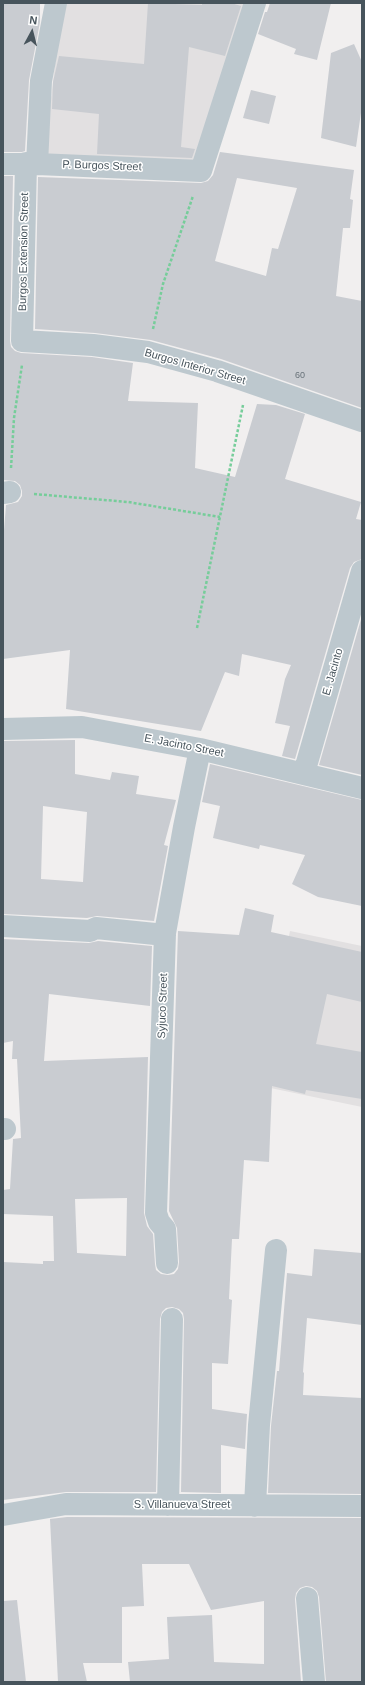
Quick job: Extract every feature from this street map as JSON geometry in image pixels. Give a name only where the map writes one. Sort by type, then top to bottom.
[{"type":"street","name":"Burgos Extension Street","points":[[23,341],[31,164],[41,81],[56,3]]},
{"type":"street","points":[[201,170],[256,3]]},
{"type":"street","name":"P. Burgos Street","points":[[3,164],[201,170]]},
{"type":"street","name":"Burgos Interior Street","points":[[23,341],[93,345],[148,352],[216,371],[362,421]]},
{"type":"street","name":"E. Jacinto","points":[[304,773],[362,572]]},
{"type":"street","name":"E. Jacinto Street","points":[[3,729],[82,727],[200,749],[362,788]]},
{"type":"street","name":"Syjuco Street","points":[[167,1263],[166,1229],[160,1222],[156,1213],[165,935],[184,827],[200,749]]},
{"type":"street","points":[[3,926],[90,931],[96,928],[165,935]]},
{"type":"street","points":[[255,1506],[259,1425],[276,1250]]},
{"type":"street","points":[[168,1505],[172,1320]]},
{"type":"street","name":"S. Villanueva Street","points":[[3,1515],[66,1504],[362,1506]]},
{"type":"street","points":[[307,1598],[314,1682]]},
{"type":"path","points":[[148,352],[163,284],[201,170]]},
{"type":"path","points":[[23,341],[6,493],[128,502],[220,517]]},
{"type":"path","points":[[197,628],[247,382]]},
{"type":"shaded area","points":[[62,3],[252,3],[200,166],[44,159]]},
{"type":"shaded area","points":[[290,931],[362,946],[362,1107],[256,1085]]},
{"type":"building","points":[[3,3],[40,3],[40,22],[29,80],[25,151],[22,152],[3,152]]},
{"type":"building","points":[[148,3],[202,5],[202,3],[231,3],[241,6],[225,56],[189,47],[181,147],[195,149],[192,158],[97,154],[99,114],[52,109],[53,82],[59,56],[144,64]]},
{"type":"building","points":[[270,3],[331,3],[317,60],[294,54],[296,49],[258,34],[265,12],[267,12]]},
{"type":"building","points":[[354,44],[362,62],[362,106],[356,147],[321,138],[331,53]]},
{"type":"building","points":[[251,90],[276,96],[269,124],[243,118]]},
{"type":"building","points":[[220,152],[354,170],[350,199],[353,200],[350,228],[343,228],[336,296],[362,301],[362,408],[221,359],[151,340],[95,333],[35,329],[38,177],[201,183],[208,181],[213,175]],"holes":[[[237,178],[297,188],[278,249],[272,248],[266,276],[215,261]]]},
{"type":"building","points":[[3,176],[13,176],[10,341],[11,347],[15,351],[21,353],[92,357],[133,363],[128,401],[198,403],[195,468],[235,477],[257,404],[276,405],[305,414],[285,479],[361,502],[356,519],[362,520],[362,559],[354,562],[350,568],[295,759],[282,756],[290,726],[275,723],[285,679],[291,665],[242,654],[239,676],[225,672],[201,731],[66,709],[70,650],[3,659],[3,543],[6,505],[18,502],[22,496],[22,491],[20,485],[15,481],[3,480]]},
{"type":"building","points":[[362,616],[362,775],[319,765]]},
{"type":"building","points":[[75,740],[75,774],[110,780],[112,772],[139,776],[136,794],[176,800],[164,845],[168,846],[154,921],[97,916],[87,918],[3,914],[3,741]],"holes":[[[43,806],[87,812],[83,882],[41,879]]]},
{"type":"building","points":[[210,764],[362,800],[362,906],[318,897],[292,884],[305,855],[260,845],[259,849],[213,838],[220,806],[202,802]]},
{"type":"building","points":[[245,908],[274,915],[271,932],[362,952],[362,1002],[327,994],[316,1044],[362,1052],[362,1099],[306,1090],[305,1094],[272,1086],[269,1162],[244,1160],[239,1239],[232,1239],[229,1299],[232,1300],[228,1364],[212,1363],[212,1409],[247,1414],[245,1449],[221,1445],[221,1493],[181,1492],[184,1319],[183,1313],[179,1309],[172,1307],[166,1308],[162,1312],[160,1319],[156,1492],[66,1492],[3,1500],[3,1262],[43,1264],[43,1261],[54,1261],[53,1216],[3,1214],[3,1190],[10,1189],[13,1139],[21,1138],[17,1059],[12,1059],[13,1041],[3,1043],[3,939],[89,943],[98,941],[152,946],[150,1006],[49,994],[44,1061],[148,1057],[144,1213],[147,1226],[153,1234],[156,1270],[161,1274],[168,1275],[174,1274],[178,1269],[179,1262],[177,1228],[169,1211],[178,931],[239,935]],"holes":[[[127,1198],[126,1256],[77,1253],[75,1199]]]},
{"type":"building","points":[[314,1249],[362,1253],[362,1325],[307,1318],[303,1395],[362,1398],[362,1494],[268,1493],[271,1426],[277,1371],[279,1371],[287,1273],[312,1276]]},
{"type":"building","points":[[67,1517],[362,1518],[362,1682],[326,1682],[319,1597],[317,1591],[312,1587],[306,1586],[300,1588],[296,1593],[295,1599],[301,1682],[130,1682],[128,1662],[169,1659],[167,1617],[212,1615],[214,1662],[264,1664],[264,1601],[211,1610],[189,1564],[142,1564],[144,1606],[122,1607],[122,1663],[83,1663],[87,1682],[58,1682],[50,1519]]},
{"type":"building","points":[[17,1600],[26,1682],[3,1682],[3,1601]]}]
